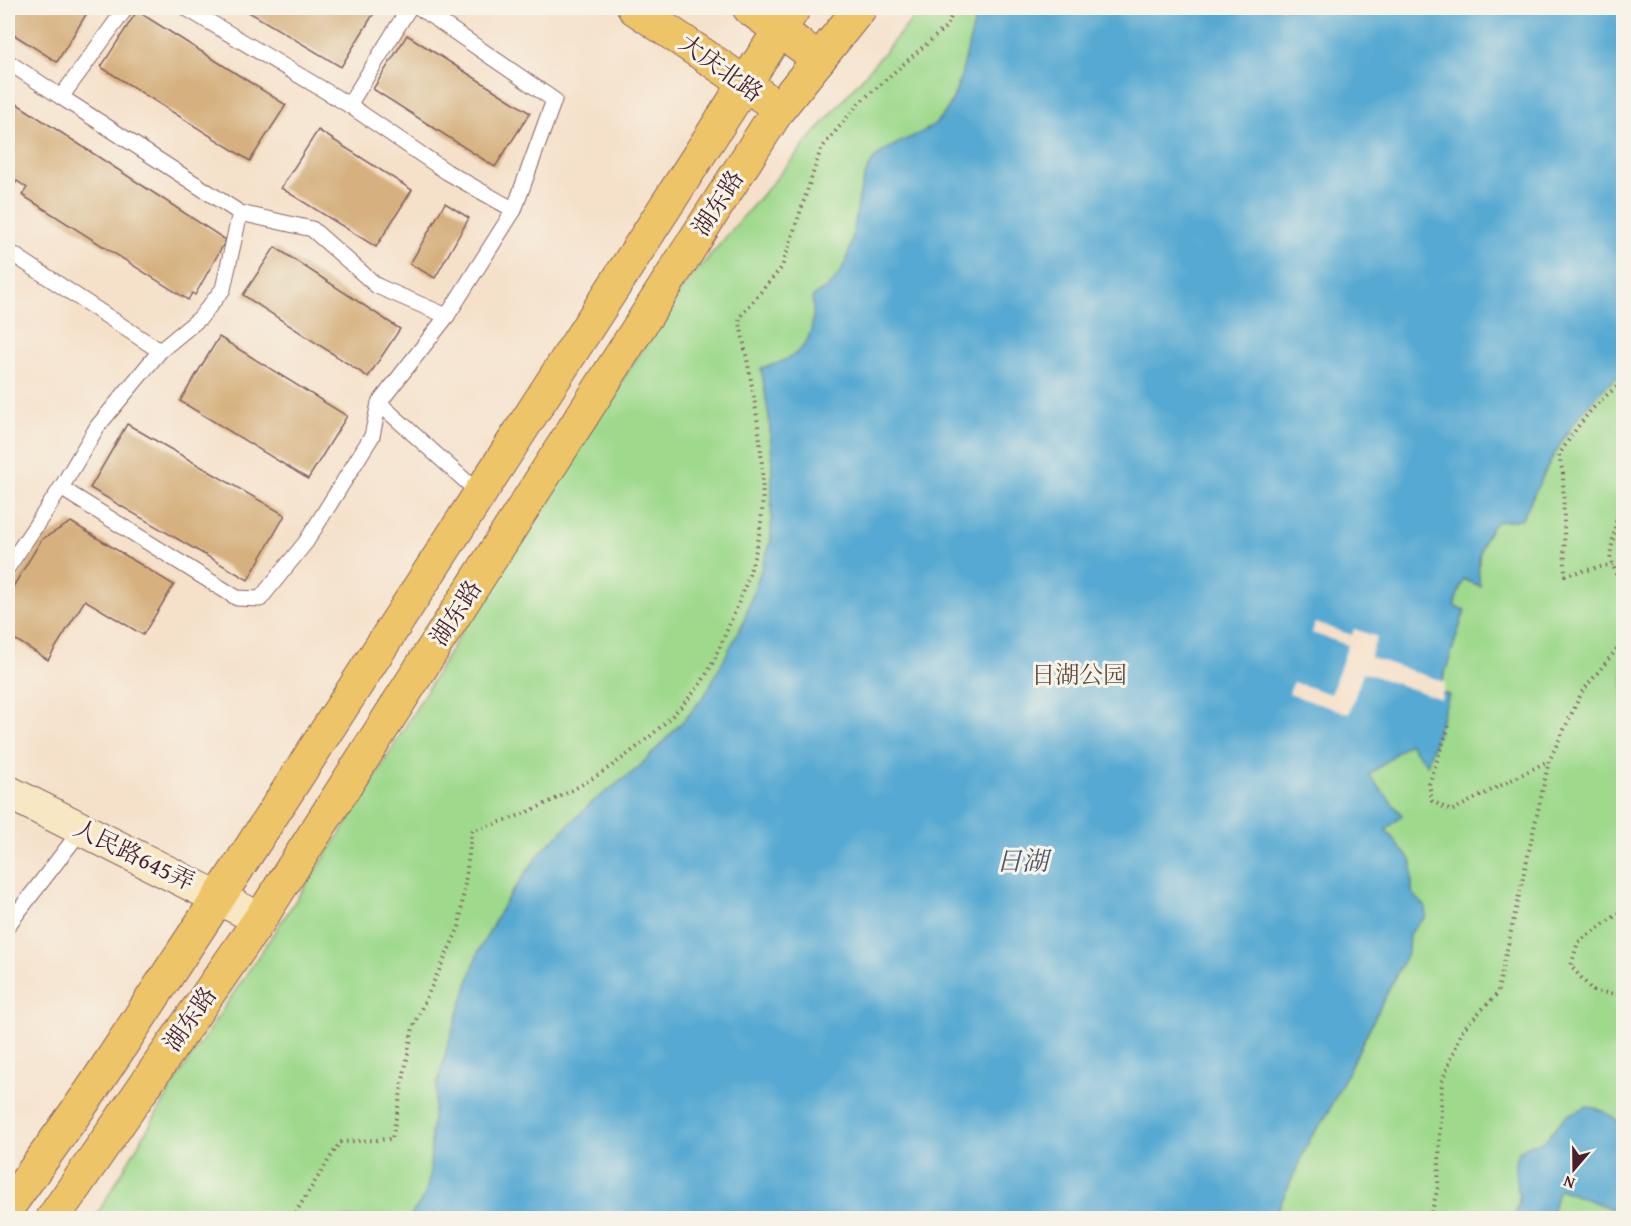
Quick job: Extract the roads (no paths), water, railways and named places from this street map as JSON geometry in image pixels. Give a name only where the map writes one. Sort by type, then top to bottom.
[{"type":"main road","name":"大庆北路","points":[[634,8],[746,83],[778,110]]},
{"type":"main road","points":[[749,8],[787,18],[819,59]]},
{"type":"main road","name":"湖东路","points":[[53,1218],[260,919],[778,110],[860,8]]},
{"type":"main road","points":[[840,34],[866,8]]},
{"type":"main road","name":"湖东路","points":[[8,1207],[91,1091],[219,897],[787,18]]},
{"type":"street","name":"人民路645弄","points":[[8,792],[260,919]]},
{"type":"lane","points":[[61,97],[126,8]]},
{"type":"lane","points":[[186,8],[349,105],[447,172],[514,210]]},
{"type":"lane","points":[[349,105],[409,8]]},
{"type":"lane","points":[[61,488],[237,598],[260,599],[306,542],[372,436],[379,404],[447,316],[514,210],[554,100],[420,8]]},
{"type":"lane","points":[[8,62],[240,213],[312,229],[377,286],[447,316]]},
{"type":"lane","points":[[8,567],[61,488],[97,427],[160,351],[200,318],[224,289],[240,213]]},
{"type":"lane","points":[[8,250],[160,351]]},
{"type":"lane","points":[[379,404],[480,494]]},
{"type":"lane","points":[[8,925],[81,829]]},
{"type":"water","name":"日湖","points":[[980,8],[1623,8],[1623,373],[1605,387],[1576,420],[1552,458],[1522,519],[1496,522],[1490,530],[1480,552],[1478,568],[1480,586],[1463,579],[1454,606],[1465,610],[1439,692],[1449,695],[1427,765],[1409,743],[1369,775],[1402,815],[1386,830],[1412,862],[1412,892],[1425,907],[1426,916],[1409,934],[1408,951],[1325,1118],[1311,1137],[1274,1218],[409,1218],[424,1197],[430,1176],[431,1134],[437,1085],[478,952],[507,899],[541,852],[591,803],[638,768],[687,717],[706,693],[743,623],[771,540],[772,459],[769,417],[761,368],[787,359],[804,345],[812,325],[812,297],[831,284],[847,259],[863,181],[869,167],[875,159],[892,146],[932,126],[948,108],[960,80]]},
{"type":"water","points":[[1585,1107],[1607,1113],[1617,1121],[1623,1131],[1625,1157],[1623,1213],[1559,1189],[1550,1218],[1513,1218],[1519,1202],[1515,1172],[1517,1156],[1529,1145],[1542,1143],[1566,1116]]},
{"type":"park label","name":"日湖公园","points":[[1079,675]]}]
